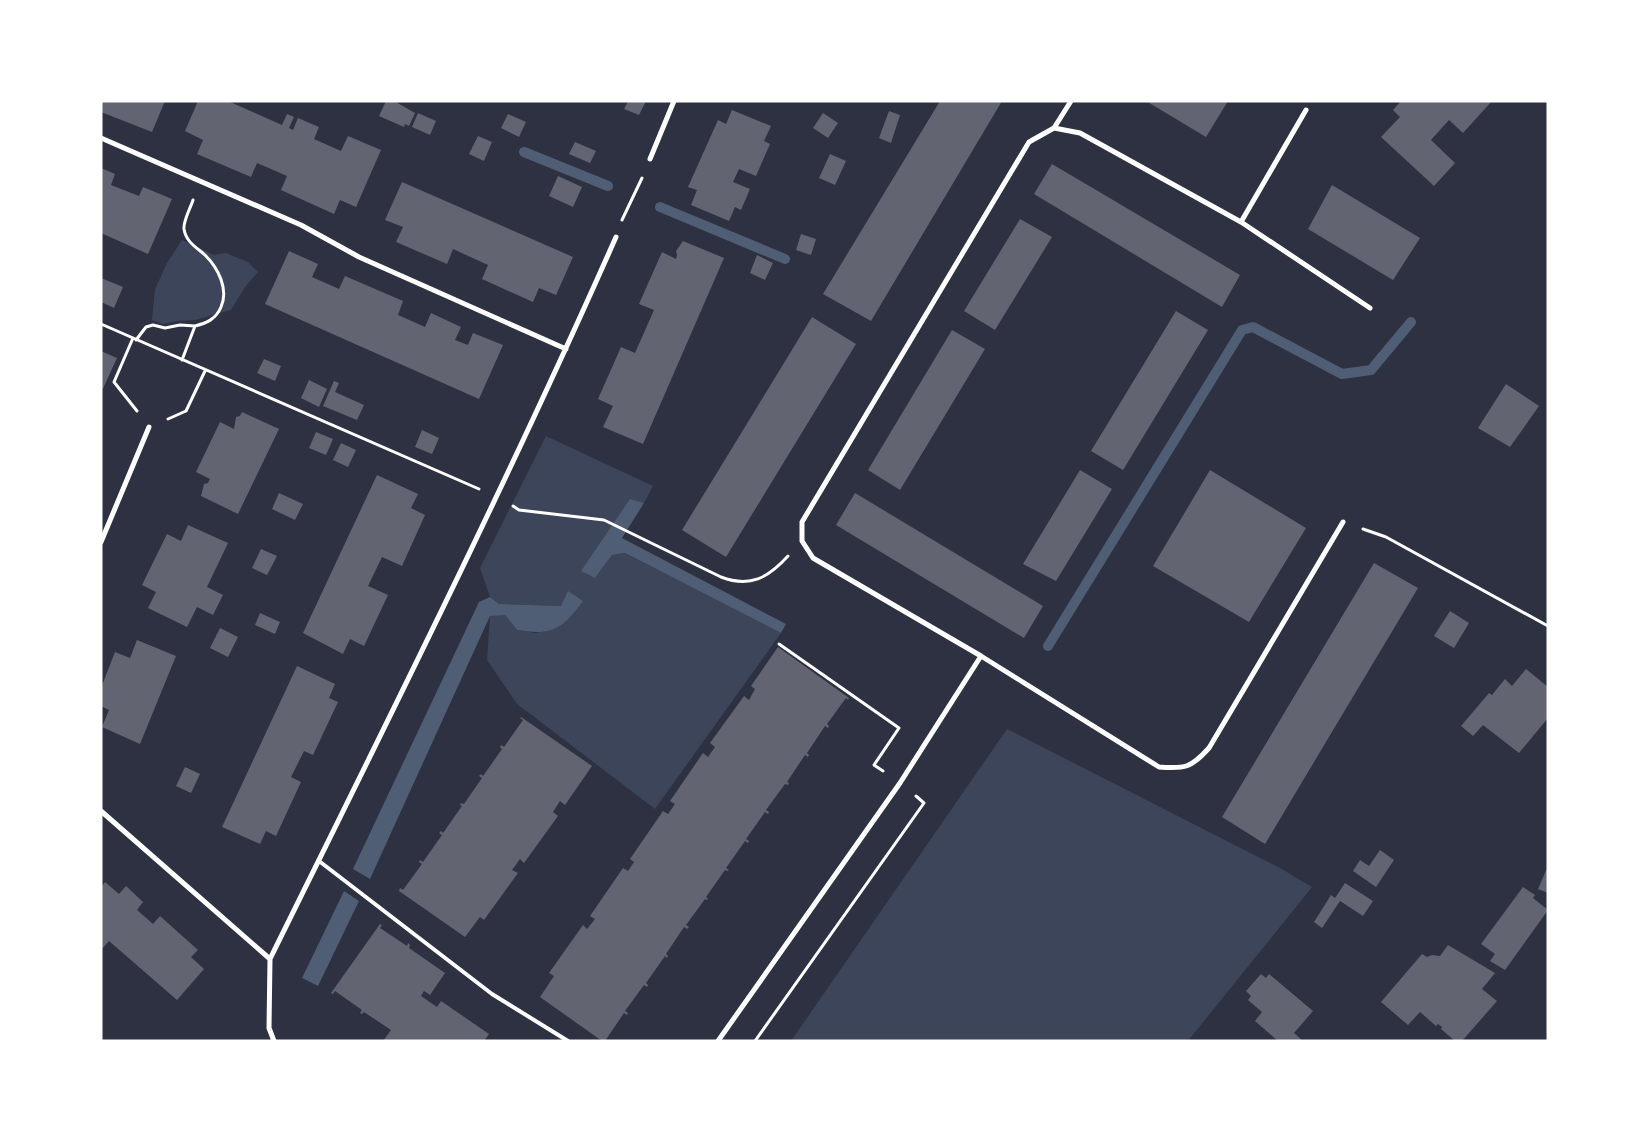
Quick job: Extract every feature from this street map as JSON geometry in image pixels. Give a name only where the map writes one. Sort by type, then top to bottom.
[{"type":"street","points":[[650,159],[674,101]]},
{"type":"street","points":[[1070,101],[1054,128],[1029,142],[802,522],[802,541],[813,558],[981,656],[1159,767],[1180,768],[1196,762],[1208,748],[1343,522]]},
{"type":"street","points":[[1241,222],[1306,110]]},
{"type":"street","points":[[1054,128],[1080,134],[1241,222],[1370,308]]},
{"type":"street","points":[[101,138],[301,225],[359,257],[566,349]]},
{"type":"street","points":[[274,1041],[268,1028],[270,959],[497,497],[616,237]]},
{"type":"street","points":[[101,542],[149,427]]},
{"type":"street","points":[[718,1041],[900,782],[981,656]]},
{"type":"street","points":[[101,811],[270,959]]},
{"type":"lane","points":[[319,861],[492,994],[568,1041]]},
{"type":"path","points":[[616,237],[650,159]]},
{"type":"path","points":[[201,180],[184,227],[193,247],[204,254],[218,274],[225,296],[220,311],[214,319],[195,326],[146,327],[135,339],[114,382],[149,427],[186,411],[205,371]]},
{"type":"path","points":[[101,324],[497,497],[519,510],[604,520],[735,582],[750,582],[762,577],[780,565],[802,541]]},
{"type":"path","points":[[182,360],[195,326]]},
{"type":"path","points":[[1343,522],[1386,537],[1548,626]]},
{"type":"path","points":[[754,1041],[924,803],[900,782],[874,765],[899,728],[779,644]]},
{"type":"shaded area","points":[[182,240],[214,255],[226,253],[248,262],[258,272],[245,287],[231,310],[195,320],[163,324],[152,320],[155,289],[167,263]]},
{"type":"shaded area","points":[[546,436],[653,486],[644,503],[630,500],[595,578],[612,555],[625,553],[781,633],[655,809],[517,704],[487,660],[490,615],[505,615],[517,630],[535,633],[557,628],[562,606],[499,604],[490,597],[480,568]]},
{"type":"shaded area","points":[[630,499],[644,503],[622,538],[786,624],[781,633],[625,553],[612,555],[595,578],[581,571]]},
{"type":"shaded area","points":[[568,591],[583,601],[562,624],[548,631],[529,632],[517,630],[505,615],[490,616],[370,879],[353,869],[479,602],[490,597],[499,604],[561,606]]},
{"type":"shaded area","points":[[1007,729],[1280,868],[1312,887],[1188,1041],[791,1041]]},
{"type":"shaded area","points":[[344,891],[359,901],[318,986],[302,978]]},
{"type":"building","points":[[101,101],[165,101],[152,132],[101,112]]},
{"type":"building","points":[[198,101],[228,101],[282,125],[287,114],[294,117],[289,128],[293,130],[298,118],[319,127],[314,139],[341,151],[348,136],[381,150],[356,207],[340,200],[334,214],[281,190],[287,176],[257,163],[251,177],[197,154],[203,140],[185,131]]},
{"type":"building","points":[[386,101],[394,101],[415,113],[409,126],[405,124],[404,127],[379,116]]},
{"type":"building","points":[[628,101],[646,101],[639,115],[624,109]]},
{"type":"building","points":[[940,101],[1002,101],[871,321],[823,294]]},
{"type":"building","points":[[1146,101],[1228,101],[1206,137]]},
{"type":"building","points":[[1401,101],[1492,101],[1463,133],[1449,120],[1431,140],[1455,163],[1434,186],[1381,137],[1400,117],[1393,110]]},
{"type":"building","points":[[732,110],[771,126],[764,141],[770,144],[756,176],[739,169],[733,182],[750,189],[741,210],[735,207],[729,221],[691,205],[697,190],[688,187],[718,120],[726,124]]},
{"type":"building","points":[[889,111],[900,115],[891,143],[879,138]]},
{"type":"building","points":[[418,113],[436,121],[430,135],[412,127]]},
{"type":"building","points":[[823,113],[838,123],[828,138],[813,128]]},
{"type":"building","points":[[508,114],[526,122],[519,137],[501,128]]},
{"type":"building","points":[[478,136],[492,142],[484,161],[469,154]]},
{"type":"building","points":[[575,142],[596,151],[590,163],[569,154]]},
{"type":"building","points":[[830,154],[846,161],[835,185],[819,178]]},
{"type":"building","points":[[1052,164],[1240,275],[1222,307],[1034,194]]},
{"type":"building","points":[[101,168],[115,174],[111,185],[139,196],[143,187],[172,199],[148,254],[101,233]]},
{"type":"building","points":[[558,176],[582,187],[573,207],[549,196]]},
{"type":"building","points":[[402,182],[573,257],[556,295],[539,288],[533,302],[482,279],[488,265],[453,249],[447,264],[396,242],[403,227],[385,220]]},
{"type":"building","points":[[1332,185],[1420,238],[1393,280],[1308,229]]},
{"type":"building","points":[[1020,219],[1052,237],[995,330],[964,311]]},
{"type":"building","points":[[801,234],[816,239],[811,255],[796,250]]},
{"type":"building","points":[[683,241],[724,258],[643,444],[603,427],[613,406],[598,399],[621,347],[635,353],[654,310],[639,304],[662,252],[676,259],[676,251]]},
{"type":"building","points":[[289,251],[318,264],[312,277],[339,289],[345,276],[403,301],[398,315],[425,327],[431,313],[461,327],[455,340],[468,345],[473,333],[503,345],[479,399],[265,304]]},
{"type":"building","points":[[757,255],[773,263],[765,280],[750,273]]},
{"type":"building","points":[[101,278],[123,287],[114,308],[101,302]]},
{"type":"building","points":[[1176,311],[1208,330],[1123,470],[1091,451]]},
{"type":"building","points":[[812,317],[856,344],[726,557],[682,530]]},
{"type":"building","points":[[952,330],[985,349],[900,490],[868,470]]},
{"type":"building","points":[[101,351],[117,358],[101,393]]},
{"type":"building","points":[[264,359],[281,366],[275,381],[257,373]]},
{"type":"building","points":[[309,380],[327,389],[319,407],[301,398]]},
{"type":"building","points":[[334,381],[339,383],[335,392],[364,405],[357,420],[323,406]]},
{"type":"building","points":[[1506,384],[1539,406],[1510,447],[1478,428]]},
{"type":"building","points":[[242,412],[279,429],[238,514],[201,496],[204,484],[208,483],[210,479],[196,472],[220,422],[234,429],[236,417],[240,416]]},
{"type":"building","points":[[422,430],[439,438],[432,454],[415,447]]},
{"type":"building","points":[[316,432],[333,439],[326,455],[309,448]]},
{"type":"building","points":[[341,443],[356,450],[348,467],[333,460]]},
{"type":"building","points":[[1080,470],[1112,489],[1056,581],[1023,564]]},
{"type":"building","points":[[1210,470],[1306,528],[1249,622],[1153,566]]},
{"type":"building","points":[[377,475],[418,494],[411,508],[425,515],[402,566],[382,557],[368,586],[388,595],[364,646],[350,639],[343,654],[303,633]]},
{"type":"building","points":[[279,493],[303,504],[295,520],[272,509]]},
{"type":"building","points":[[855,493],[1043,606],[1024,638],[836,525]]},
{"type":"building","points":[[188,525],[228,543],[207,587],[223,595],[213,615],[197,607],[187,627],[148,608],[156,592],[142,585],[167,534],[181,541]]},
{"type":"building","points":[[261,549],[277,556],[267,575],[252,568]]},
{"type":"building","points":[[1374,563],[1418,588],[1265,844],[1222,817]]},
{"type":"building","points":[[1450,611],[1469,623],[1454,648],[1434,636]]},
{"type":"building","points":[[260,613],[280,622],[275,634],[255,625]]},
{"type":"building","points":[[220,628],[238,637],[228,657],[210,648]]},
{"type":"building","points":[[137,640],[176,656],[140,744],[102,727],[109,710],[101,706],[101,688],[115,652],[130,658]]},
{"type":"building","points":[[778,647],[849,698],[848,700],[846,698],[827,724],[828,728],[825,726],[807,753],[808,757],[805,755],[787,782],[789,783],[788,785],[785,784],[766,810],[769,812],[768,814],[765,812],[746,839],[749,841],[748,843],[745,841],[726,868],[729,870],[725,870],[706,897],[708,899],[705,899],[686,925],[689,927],[687,929],[684,927],[666,954],[667,958],[665,956],[646,983],[647,987],[644,985],[625,1011],[628,1013],[627,1015],[624,1013],[605,1041],[602,1041],[540,997],[554,976],[549,973],[583,925],[587,929],[595,919],[590,916],[623,868],[628,871],[634,862],[630,859],[663,811],[668,814],[675,804],[670,801],[703,753],[708,757],[715,747],[710,743],[744,696],[749,700],[755,689],[751,686]]},
{"type":"building","points":[[297,666],[335,684],[329,698],[338,702],[313,755],[304,751],[291,777],[301,782],[276,836],[266,831],[260,844],[222,827]]},
{"type":"building","points":[[1526,669],[1548,687],[1548,718],[1519,753],[1483,725],[1473,736],[1461,726],[1489,693],[1492,695],[1505,679],[1512,686]]},
{"type":"building","points":[[521,717],[592,766],[565,805],[560,801],[553,812],[558,816],[524,863],[520,859],[512,870],[518,873],[484,920],[480,917],[465,937],[399,891],[400,888],[403,890],[422,864],[419,862],[420,860],[423,862],[442,835],[439,833],[441,831],[443,833],[462,806],[460,805],[461,803],[464,804],[482,778],[479,776],[481,774],[483,776],[502,749],[501,745],[504,747],[523,720]]},
{"type":"building","points":[[185,767],[200,774],[191,793],[176,786]]},
{"type":"building","points":[[1380,850],[1394,860],[1376,887],[1353,871],[1360,860],[1369,866]]},
{"type":"building","points":[[1548,866],[1548,893],[1538,889]]},
{"type":"building","points":[[105,882],[119,894],[126,886],[143,902],[137,910],[153,924],[160,916],[198,950],[191,957],[204,969],[177,1000],[109,941],[101,950],[101,887]]},
{"type":"building","points":[[1345,883],[1373,901],[1363,916],[1340,901],[1322,928],[1314,922],[1331,895],[1335,898]]},
{"type":"building","points":[[1523,887],[1535,895],[1533,898],[1548,910],[1505,970],[1490,961],[1495,954],[1481,944]]},
{"type":"building","points":[[380,924],[382,925],[380,928],[407,946],[408,943],[410,945],[409,948],[445,973],[430,995],[424,991],[421,996],[437,1007],[441,1001],[489,1034],[484,1041],[383,1041],[391,1030],[364,1012],[360,1013],[362,1010],[335,991],[333,994],[331,993]]},
{"type":"building","points":[[1448,945],[1495,973],[1482,989],[1497,1001],[1462,1041],[1455,1041],[1441,1029],[1442,1027],[1438,1024],[1436,1026],[1420,1012],[1408,1025],[1381,1002],[1422,954],[1427,957],[1432,955],[1440,956]]},
{"type":"building","points":[[1261,974],[1266,978],[1269,974],[1313,1011],[1294,1033],[1303,1041],[1278,1041],[1255,1021],[1262,1012],[1248,1000],[1251,996],[1246,991]]},
{"type":"waterway","points":[[524,152],[608,186]]},
{"type":"waterway","points":[[660,207],[785,259]]},
{"type":"waterway","points":[[1048,646],[1242,330],[1253,327],[1342,374],[1371,370],[1411,322]]}]
